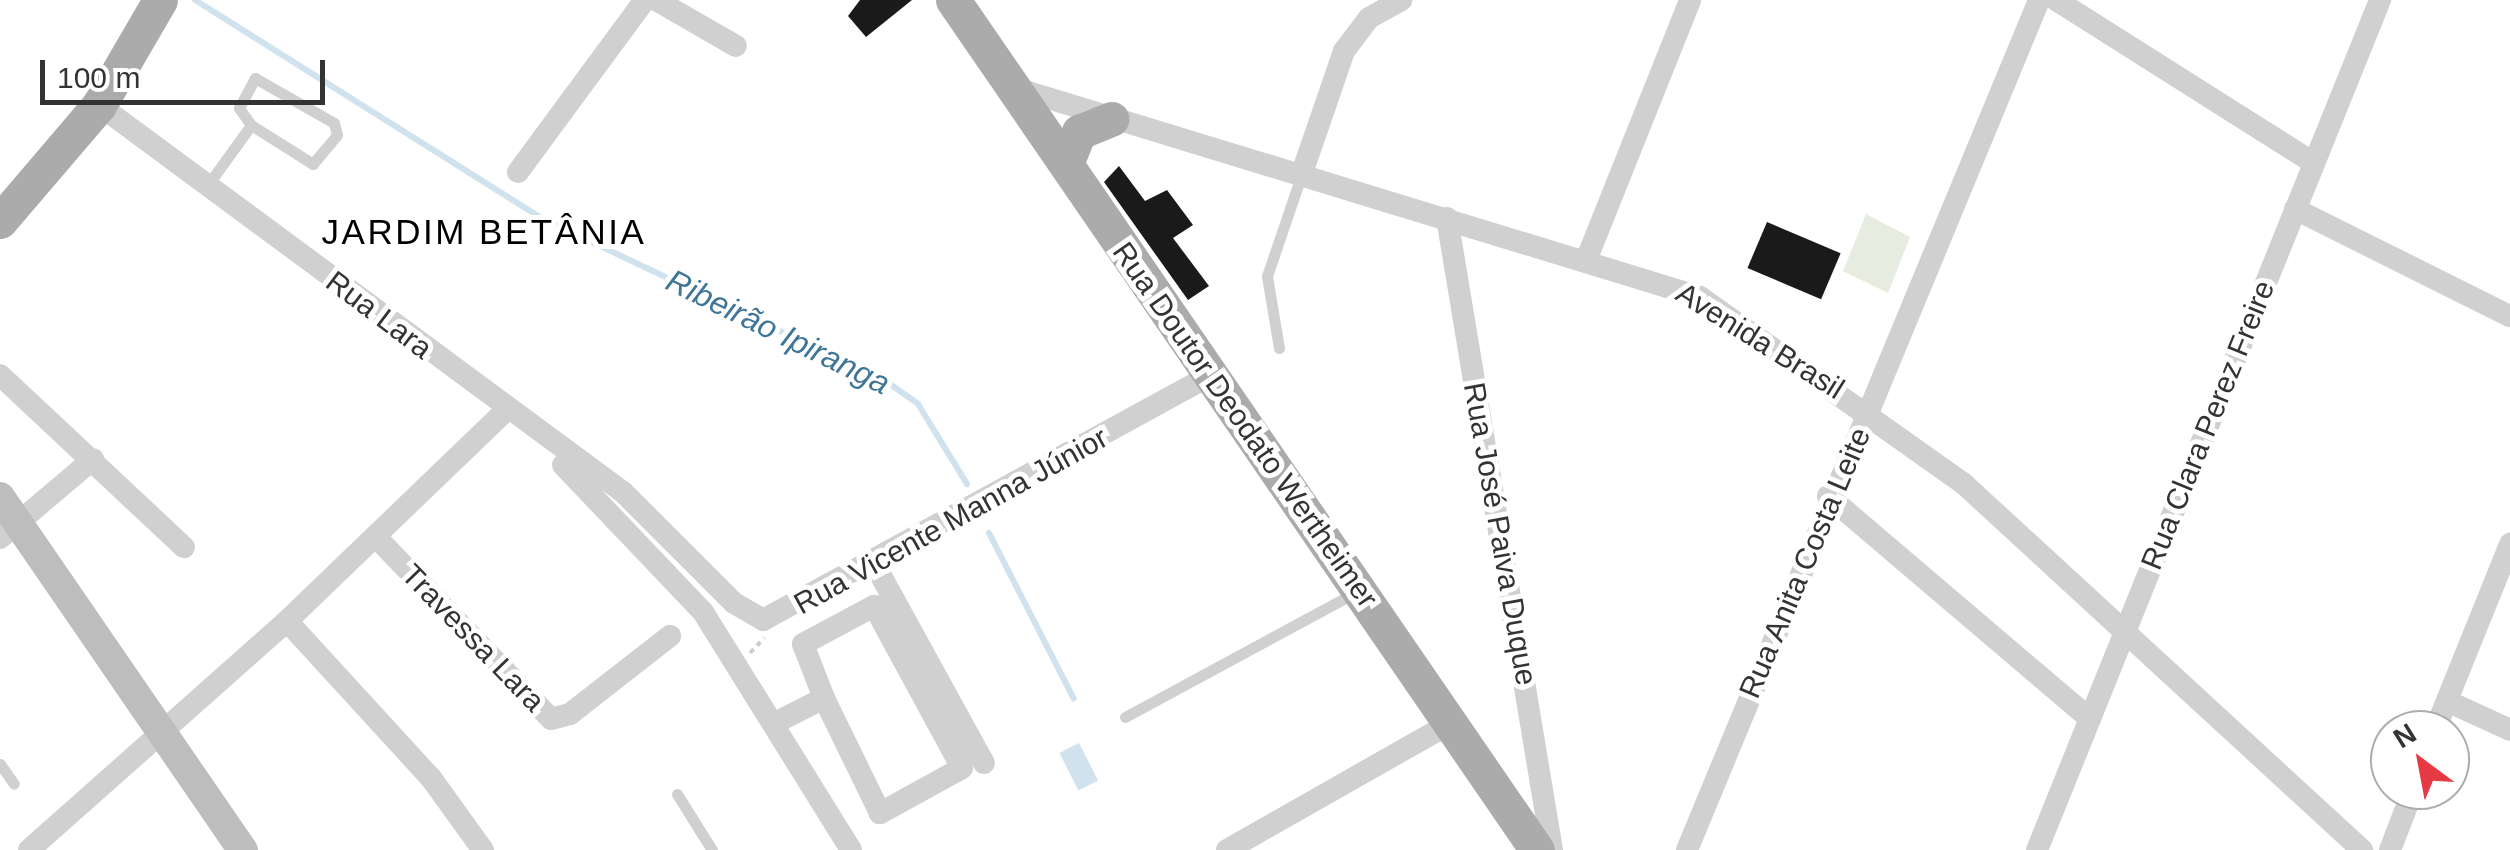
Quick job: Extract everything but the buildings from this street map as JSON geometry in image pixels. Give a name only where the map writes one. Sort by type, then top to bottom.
[{"type":"main road","points":[[0,220],[98,105],[160,0]]},
{"type":"main road","name":"Rua Doutor Deodato Wertheimer","points":[[952,0],[1537,850]]},
{"type":"main road","points":[[1066,164],[1079,132],[1111,119]]},
{"type":"main road","points":[[0,497],[9,531],[164,726],[230,845]]},
{"type":"street","points":[[518,172],[645,0]]},
{"type":"street","points":[[656,0],[736,46]]},
{"type":"street","points":[[1301,176],[1344,51],[1369,18],[1401,0]]},
{"type":"street","points":[[1588,258],[1690,0]]},
{"type":"street","name":"Rua Anita Costa Leite","points":[[1686,850],[1828,496],[1870,411],[2039,0]]},
{"type":"street","points":[[2056,0],[2314,163]]},
{"type":"street","name":"Rua Clara Perez Freire","points":[[2037,850],[2380,0]]},
{"type":"street","name":"Avenida Brasil","points":[[1015,88],[1301,176],[1588,258],[1700,297],[1870,411],[2126,630],[2362,850]]},
{"type":"street","name":"Rua Lara","points":[[98,105],[510,414]]},
{"type":"street","points":[[2295,210],[2510,316]]},
{"type":"street","name":"Rua José Paiva Duque","points":[[1447,218],[1552,850]]},
{"type":"street","points":[[0,375],[184,546]]},
{"type":"street","name":"Rua Vicente Manna Júnior","points":[[510,414],[623,492],[747,614],[779,617],[1209,376]]},
{"type":"street","points":[[29,850],[164,726],[287,621],[510,414],[703,612],[852,850]]},
{"type":"street","points":[[9,531],[93,459]]},
{"type":"street","points":[[1828,496],[2090,719]]},
{"type":"street","name":"Travessa Lara","points":[[376,537],[551,719],[570,714],[670,636]]},
{"type":"street","points":[[2443,710],[2510,544]]},
{"type":"street","points":[[875,565],[984,763]]},
{"type":"street","points":[[874,606],[962,768],[880,813],[824,698],[804,644],[874,606]]},
{"type":"street","points":[[287,621],[431,778],[483,850]]},
{"type":"street","points":[[775,723],[824,698]]},
{"type":"street","points":[[2446,701],[2510,730]]},
{"type":"street","points":[[1227,850],[1452,722]]},
{"type":"street","points":[[2390,850],[2405,810]]},
{"type":"lane","points":[[256,78],[334,122],[337,135],[313,164],[251,125],[239,99],[256,78]]},
{"type":"lane","points":[[207,186],[251,125]]},
{"type":"lane","points":[[1279,348],[1267,276],[1301,176]]},
{"type":"lane","points":[[1124,717],[1358,590]]},
{"type":"lane","points":[[0,764],[14,784]]},
{"type":"lane","points":[[676,794],[712,850]]},
{"type":"shaded area","points":[[1866,214],[1910,237],[1888,293],[1843,271]]},
{"type":"water","points":[[1079,743],[1098,780],[1078,790],[1059,753]]},
{"type":"waterway","name":"Ribeirão Ipiranga","points":[[195,0],[545,220],[887,382],[918,404],[967,484]]},
{"type":"waterway","points":[[989,533],[1074,699]]},
{"type":"district","name":"JARDIM BETÂNIA","points":[[484,232]]}]
